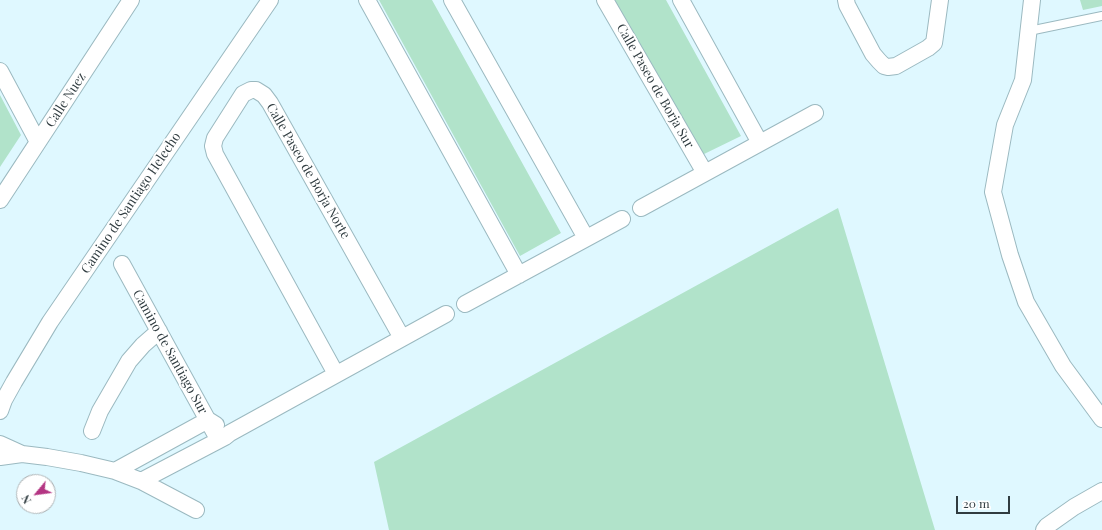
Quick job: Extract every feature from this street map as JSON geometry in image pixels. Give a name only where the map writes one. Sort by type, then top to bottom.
[{"type":"street","name":"Camino de Santiago Helecho","points":[[0,411],[14,382],[50,322],[270,0]]},
{"type":"street","points":[[367,0],[519,275]]},
{"type":"street","points":[[452,0],[586,238]]},
{"type":"street","name":"Calle Paseo de Borja Sur","points":[[605,0],[705,173]]},
{"type":"street","points":[[680,0],[760,143]]},
{"type":"street","points":[[846,0],[847,5],[873,54],[884,66],[888,67],[896,66],[934,43],[940,0]]},
{"type":"street","points":[[1032,0],[1023,80],[1005,125],[993,192],[1010,254],[1026,302],[1063,366],[1102,419]]},
{"type":"street","name":"Calle Nuez","points":[[1,197],[129,1]]},
{"type":"street","points":[[0,71],[38,142]]},
{"type":"street","name":"Calle Paseo de Borja Norte","points":[[336,374],[215,154],[213,146],[215,138],[243,94],[251,90],[256,90],[264,95],[270,102],[402,338]]},
{"type":"street","points":[[641,208],[815,113]]},
{"type":"street","points":[[465,304],[622,219]]},
{"type":"street","name":"Camino de Santiago Sur","points":[[122,264],[208,420],[224,436]]},
{"type":"street","points":[[141,481],[446,314]]},
{"type":"street","points":[[92,431],[100,411],[130,360],[143,345],[159,331]]},
{"type":"street","points":[[115,471],[208,420]]},
{"type":"street","points":[[0,444],[22,454],[81,463],[115,471],[141,481],[196,510]]},
{"type":"street","points":[[0,457],[22,454]]},
{"type":"street","points":[[1044,530],[1047,526],[1074,507],[1102,491]]},
{"type":"lane","points":[[1029,31],[1102,16]]},
{"type":"green space","points":[[379,0],[432,0],[561,233],[520,256]]},
{"type":"green space","points":[[613,0],[666,0],[741,136],[700,156]]},
{"type":"green space","points":[[1080,0],[1102,0],[1102,6],[1083,10]]},
{"type":"green space","points":[[0,95],[21,135],[0,167]]},
{"type":"green space","points":[[838,208],[935,530],[389,530],[374,462]]}]
